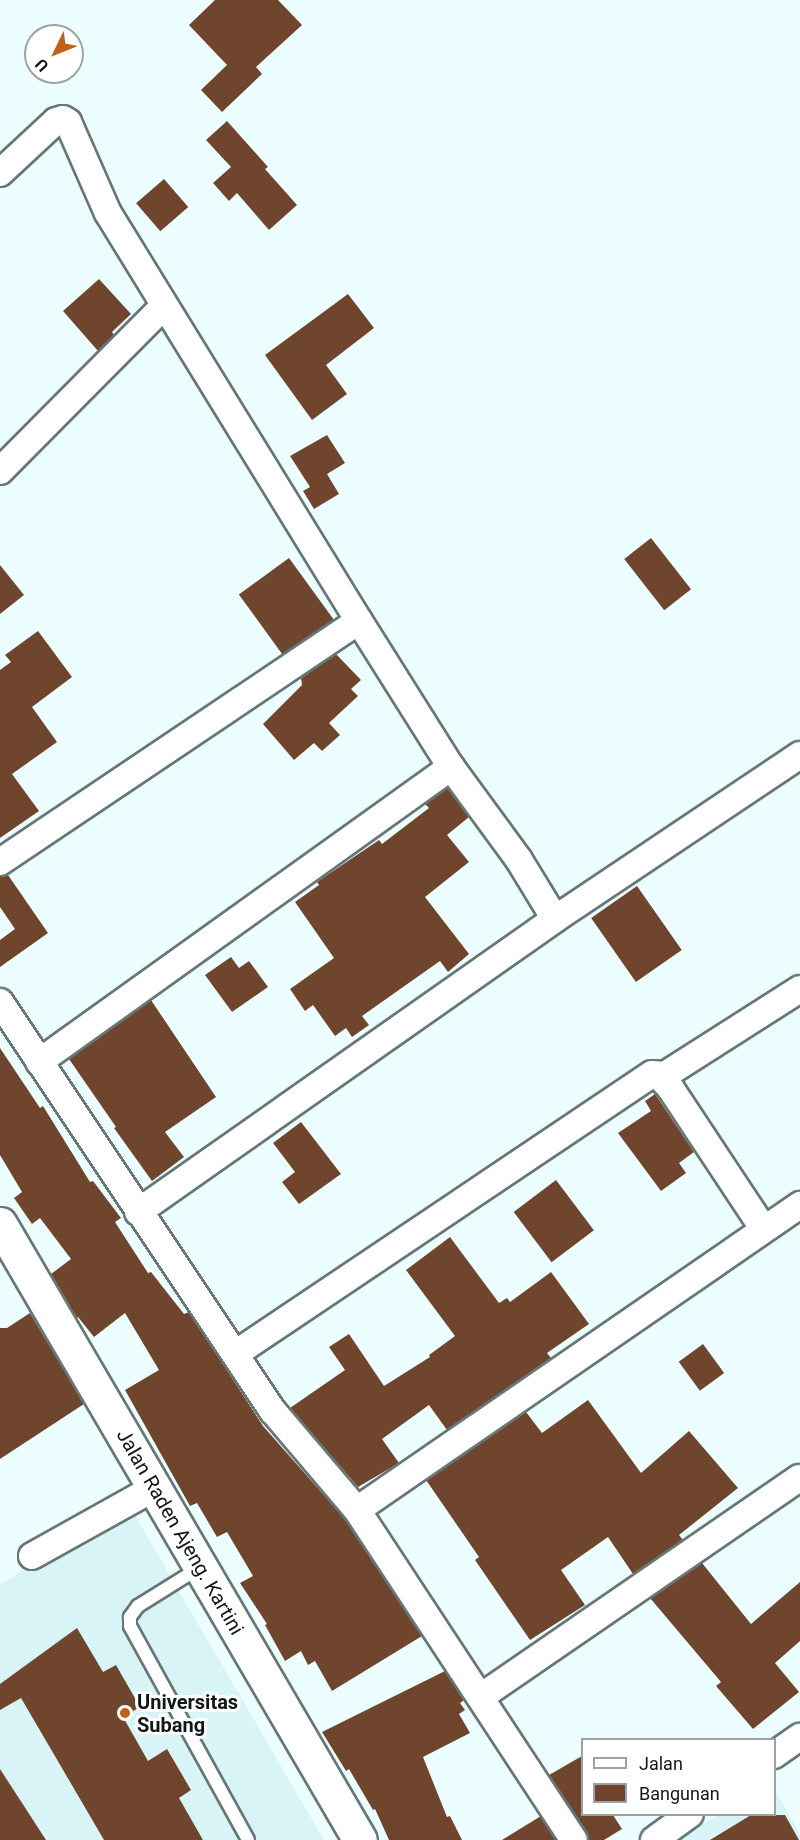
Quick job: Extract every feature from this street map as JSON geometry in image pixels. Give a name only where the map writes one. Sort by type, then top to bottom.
[{"type":"main road","name":"Jalan Raden Ajeng. Kartini","points":[[0,1224],[360,1840]]},
{"type":"street","points":[[0,173],[56,121],[66,120],[108,213],[164,306],[451,767],[519,860],[555,919]]},
{"type":"street","points":[[0,471],[164,306]]},
{"type":"street","points":[[0,862],[359,621]]},
{"type":"street","points":[[138,1212],[555,919],[800,755]]},
{"type":"street","points":[[39,1062],[451,767]]},
{"type":"street","points":[[763,1228],[671,1089],[660,1077],[665,1076],[800,989]]},
{"type":"street","points":[[0,1002],[60,1090],[138,1212],[273,1411],[357,1510],[482,1696],[574,1840]]},
{"type":"street","points":[[235,1354],[648,1076],[665,1076]]},
{"type":"street","points":[[357,1510],[763,1228],[800,1205]]},
{"type":"street","points":[[482,1696],[799,1478]]},
{"type":"street","points":[[32,1556],[154,1488]]},
{"type":"street","points":[[776,1754],[800,1737]]},
{"type":"street","points":[[654,1840],[689,1816]]},
{"type":"lane","points":[[200,1567],[138,1606],[130,1617],[130,1626],[248,1840]]},
{"type":"shaded area","name":"Universitas Subang","points":[[129,1505],[324,1840],[0,1840],[0,1585]]},
{"type":"shaded area","points":[[776,1792],[800,1834],[800,1840],[678,1840],[715,1816],[776,1816]]},
{"type":"building","points":[[215,0],[278,0],[302,25],[256,67],[262,74],[222,112],[201,90],[227,65],[189,25]]},
{"type":"building","points":[[227,121],[268,167],[265,169],[297,205],[269,230],[237,193],[229,201],[213,183],[231,167],[206,140]]},
{"type":"building","points":[[164,179],[188,207],[160,231],[136,203]]},
{"type":"building","points":[[99,279],[131,314],[112,332],[114,335],[98,351],[63,311]]},
{"type":"building","points":[[348,294],[374,328],[326,365],[347,394],[312,420],[265,355]]},
{"type":"building","points":[[327,435],[345,463],[327,474],[339,494],[314,509],[303,491],[310,487],[290,456]]},
{"type":"building","points":[[651,538],[691,589],[664,610],[624,559]]},
{"type":"building","points":[[289,558],[334,619],[284,656],[239,594]]},
{"type":"building","points":[[0,565],[24,595],[0,614]]},
{"type":"building","points":[[38,631],[72,677],[32,707],[57,742],[12,774],[39,811],[0,838],[0,670],[11,662],[5,655]]},
{"type":"building","points":[[336,654],[361,680],[351,689],[358,696],[329,723],[340,735],[322,751],[314,743],[294,760],[263,724],[302,685],[301,678]]},
{"type":"building","points":[[448,788],[469,817],[447,835],[469,862],[425,897],[469,954],[448,972],[440,961],[362,1016],[369,1025],[352,1037],[346,1028],[335,1036],[313,1005],[305,1011],[290,989],[334,958],[295,902],[319,885],[317,882],[379,840],[382,844],[429,808],[425,804]]},
{"type":"building","points":[[8,875],[48,933],[0,967],[0,940],[15,929],[0,907],[0,877]]},
{"type":"building","points":[[637,886],[682,950],[636,982],[591,918]]},
{"type":"building","points":[[231,957],[239,968],[249,961],[268,987],[232,1012],[205,975]]},
{"type":"building","points":[[151,1000],[216,1097],[165,1132],[184,1157],[152,1181],[69,1059]]},
{"type":"building","points":[[0,1048],[40,1108],[43,1106],[90,1182],[93,1181],[121,1218],[115,1222],[148,1273],[151,1272],[184,1314],[189,1312],[263,1426],[345,1519],[422,1636],[332,1691],[315,1661],[308,1665],[301,1651],[285,1661],[265,1625],[267,1624],[240,1583],[253,1576],[227,1532],[217,1537],[197,1503],[190,1506],[125,1390],[159,1370],[125,1313],[94,1337],[77,1318],[51,1274],[71,1259],[40,1218],[32,1224],[14,1198],[22,1192],[0,1155]]},
{"type":"building","points":[[655,1094],[694,1152],[679,1163],[686,1173],[661,1191],[618,1133],[651,1111],[645,1101]]},
{"type":"building","points":[[301,1122],[341,1174],[299,1204],[282,1182],[295,1172],[273,1143]]},
{"type":"building","points":[[556,1180],[594,1230],[552,1262],[514,1212]]},
{"type":"building","points":[[450,1237],[499,1303],[507,1298],[510,1302],[551,1272],[589,1324],[547,1353],[551,1358],[447,1430],[429,1405],[382,1439],[399,1463],[358,1487],[290,1408],[345,1370],[329,1347],[349,1334],[384,1386],[430,1357],[429,1355],[455,1336],[406,1270]]},
{"type":"building","points":[[30,1313],[84,1404],[0,1459],[0,1328],[7,1328]]},
{"type":"building","points":[[703,1344],[724,1373],[700,1391],[679,1362]]},
{"type":"building","points":[[588,1400],[641,1473],[689,1431],[738,1488],[679,1535],[683,1540],[633,1574],[608,1537],[561,1570],[585,1605],[530,1640],[475,1560],[479,1557],[426,1480],[526,1412],[542,1433]]},
{"type":"building","points":[[702,1563],[751,1624],[800,1582],[800,1641],[775,1663],[799,1692],[753,1729],[716,1686],[721,1682],[650,1598]]},
{"type":"building","points":[[77,1628],[103,1672],[116,1665],[140,1707],[123,1717],[148,1761],[167,1749],[191,1790],[179,1798],[203,1840],[104,1840],[21,1698],[0,1710],[0,1684]]},
{"type":"building","points":[[445,1671],[464,1700],[460,1703],[465,1710],[459,1714],[470,1733],[423,1757],[447,1817],[450,1816],[462,1840],[389,1840],[375,1809],[373,1810],[349,1769],[346,1771],[322,1732]]},
{"type":"building","points":[[581,1757],[581,1816],[614,1816],[622,1829],[604,1840],[589,1840],[587,1832],[549,1775]]},
{"type":"building","points":[[0,1769],[46,1840],[0,1840]]},
{"type":"building","points":[[785,1815],[799,1840],[710,1840],[749,1816]]},
{"type":"building","points":[[541,1816],[556,1840],[502,1840]]},
{"type":"place","name":"Universitas Subang","points":[[125,1713]]}]
